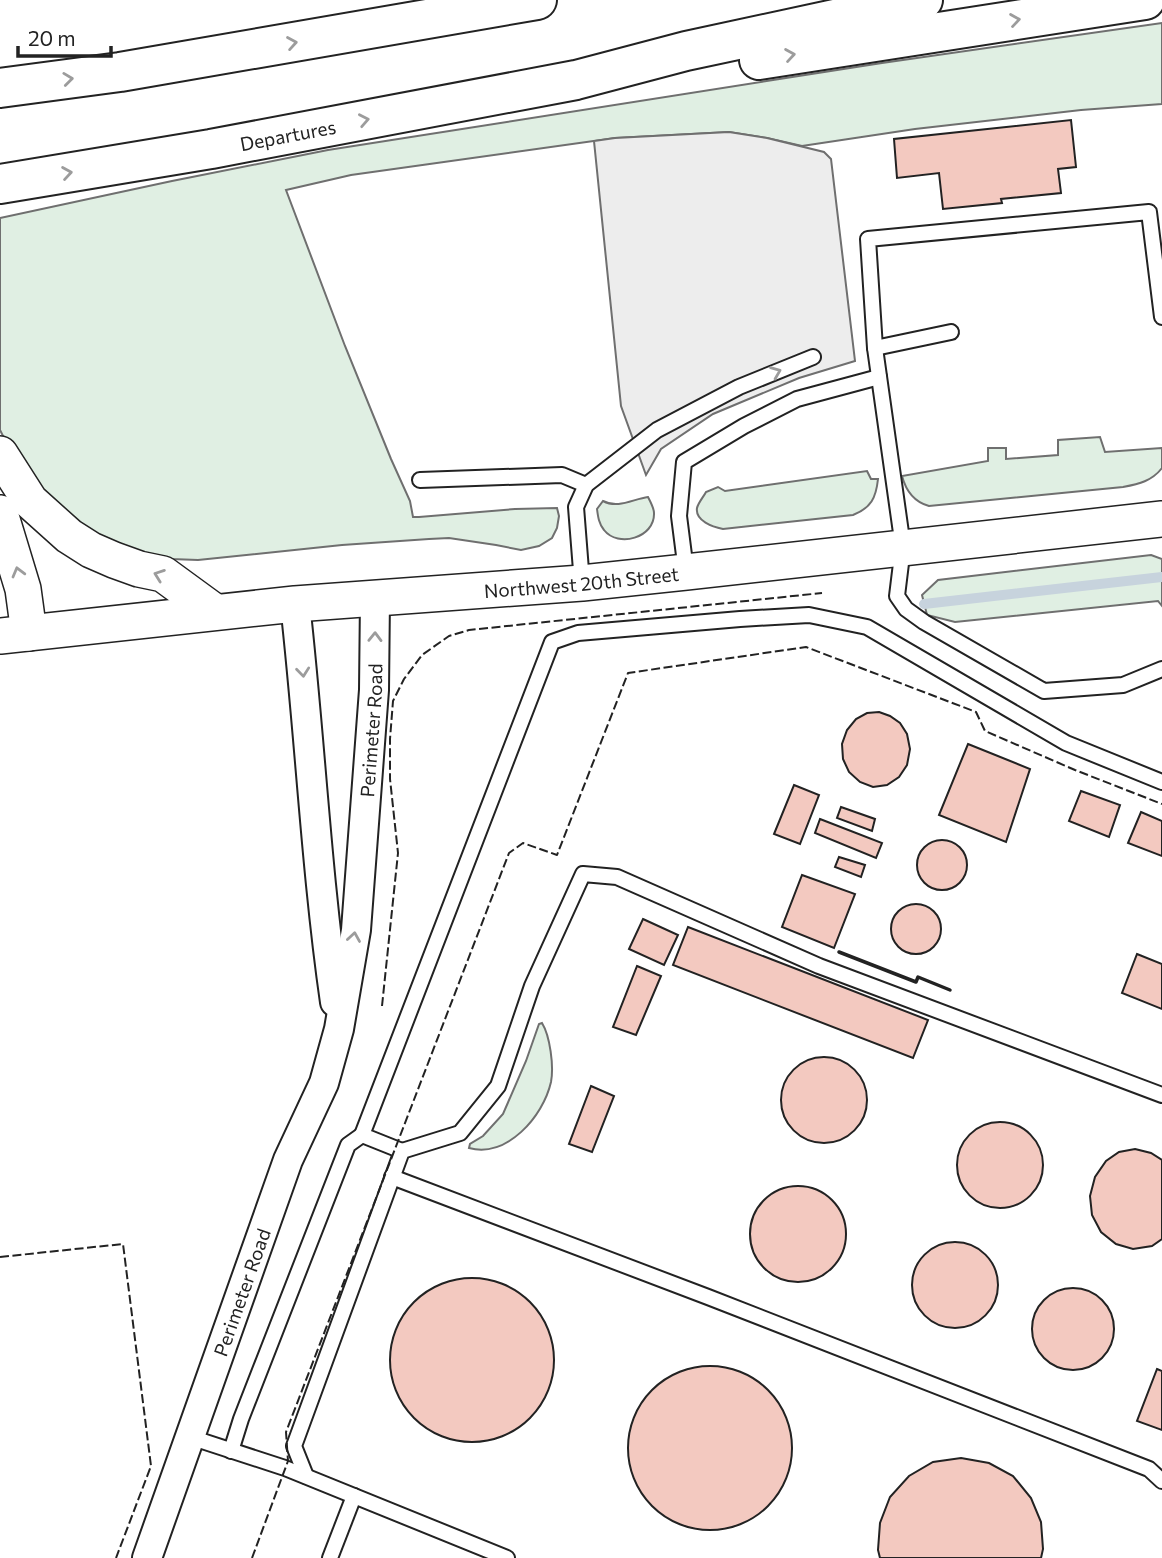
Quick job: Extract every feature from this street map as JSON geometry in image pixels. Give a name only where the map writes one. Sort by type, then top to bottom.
[{"type":"main road","points":[[0,88],[133,70],[537,0]]},
{"type":"main road","points":[[576,80],[686,51],[923,0]]},
{"type":"main road","points":[[576,80],[690,71],[1145,0]]},
{"type":"main road","name":"Departures","points":[[0,184],[211,149],[576,80]]},
{"type":"street","points":[[0,454],[30,500],[69,536],[114,560],[163,574],[215,612]]},
{"type":"street","points":[[0,513],[23,589],[14,634]]},
{"type":"street","name":"Northwest 20th Street","points":[[14,634],[295,604],[582,583],[1162,519]]},
{"type":"street","name":"Perimeter Road","points":[[147,1558],[288,1160],[324,1083],[339,1029],[356,930],[374,690],[375,598]]},
{"type":"street","name":"Perimeter Road","points":[[295,604],[324,929],[339,1029]]},
{"type":"lane","points":[[1162,317],[1149,212],[868,239],[875,348],[903,547],[897,596],[906,609],[924,622],[1044,691],[1123,685],[1162,669]]},
{"type":"lane","points":[[875,348],[951,332]]},
{"type":"lane","points":[[582,583],[576,507],[586,485],[657,430],[739,387],[813,357]]},
{"type":"lane","points":[[686,572],[680,516],[684,463],[744,426],[797,399],[879,377]]},
{"type":"lane","points":[[420,480],[562,475],[586,485]]},
{"type":"lane","points":[[231,1451],[348,1145],[362,1135],[552,642],[578,633],[809,615],[867,627],[1066,743],[1162,782]]},
{"type":"lane","points":[[362,1135],[402,1152],[460,1133],[498,1086],[532,986],[583,874],[617,877],[819,966],[1162,1095]]},
{"type":"lane","points":[[306,1476],[294,1446],[402,1152]]},
{"type":"lane","points":[[392,1177],[1149,1469],[1162,1481]]},
{"type":"lane","points":[[190,1437],[306,1476],[507,1558]]},
{"type":"lane","points":[[330,1558],[354,1496]]},
{"type":"green space","points":[[1162,23],[1162,104],[1081,110],[915,129],[802,146],[729,132],[615,138],[351,175],[286,190],[345,346],[410,501],[413,517],[557,508],[557,528],[552,538],[539,546],[521,550],[449,538],[342,545],[198,560],[171,559],[103,538],[54,505],[13,456],[0,430],[0,218],[328,150],[882,63]]},
{"type":"green space","points":[[1100,437],[1105,452],[1162,448],[1162,468],[1145,481],[1123,487],[929,506],[911,495],[902,476],[988,461],[988,448],[1006,448],[1006,459],[1058,455],[1058,440]]},
{"type":"green space","points":[[867,471],[871,479],[878,479],[876,492],[868,506],[853,515],[723,529],[706,523],[697,513],[706,492],[718,487],[725,491]]},
{"type":"green space","points":[[648,497],[654,511],[653,522],[642,534],[635,538],[618,538],[602,528],[597,509],[603,501],[620,504]]},
{"type":"green space","points":[[1151,555],[1162,559],[1162,606],[1158,601],[955,622],[927,615],[922,595],[938,580]]},
{"type":"green space","points":[[542,1023],[551,1051],[552,1068],[551,1082],[540,1108],[532,1121],[510,1141],[497,1147],[469,1148],[470,1144],[483,1136],[503,1114],[539,1024]]},
{"type":"shaded area","points":[[729,132],[824,152],[831,159],[855,361],[799,378],[713,414],[661,449],[646,475],[621,406],[594,141]]},
{"type":"building","points":[[1071,120],[1076,167],[1058,169],[1061,193],[1001,199],[1002,203],[943,209],[939,173],[897,178],[894,139]]},
{"type":"building","points":[[879,712],[900,723],[907,734],[910,749],[907,765],[899,777],[887,785],[873,787],[860,782],[849,772],[843,759],[842,744],[847,730],[856,719],[867,713]]},
{"type":"building","points":[[968,744],[1030,769],[1006,842],[939,815]]},
{"type":"building","points":[[794,785],[819,795],[800,844],[774,834]]},
{"type":"building","points":[[1081,791],[1120,805],[1109,837],[1069,821]]},
{"type":"building","points":[[841,807],[875,819],[872,831],[837,818]]},
{"type":"building","points":[[1141,812],[1162,821],[1162,856],[1128,843]]},
{"type":"building","points":[[820,819],[882,843],[876,858],[815,833]]},
{"type":"building","points":[[942,840],[959,848],[967,865],[959,882],[942,890],[925,882],[917,865],[925,848]]},
{"type":"building","points":[[839,857],[865,865],[861,877],[835,867]]},
{"type":"building","points":[[802,875],[855,894],[834,948],[782,927]]},
{"type":"building","points":[[916,904],[933,912],[941,929],[933,946],[916,954],[899,946],[891,929],[899,912]]},
{"type":"building","points":[[643,919],[678,935],[664,965],[629,949]]},
{"type":"building","points":[[688,927],[928,1020],[913,1058],[673,965]]},
{"type":"building","points":[[1137,954],[1162,964],[1162,1009],[1122,993]]},
{"type":"building","points":[[637,966],[661,976],[636,1035],[613,1027]]},
{"type":"building","points":[[824,1057],[848,1064],[860,1076],[867,1100],[860,1124],[848,1136],[824,1143],[800,1136],[788,1124],[781,1100],[788,1076],[800,1064]]},
{"type":"building","points":[[591,1086],[614,1096],[592,1152],[569,1144]]},
{"type":"building","points":[[1000,1122],[1024,1129],[1036,1141],[1043,1165],[1036,1189],[1024,1201],[1000,1208],[976,1201],[964,1189],[957,1165],[964,1141],[976,1129]]},
{"type":"building","points":[[1135,1149],[1151,1153],[1162,1160],[1162,1239],[1152,1246],[1133,1249],[1116,1244],[1101,1232],[1092,1215],[1090,1196],[1095,1177],[1106,1161],[1119,1152]]},
{"type":"building","points":[[798,1186],[816,1190],[832,1200],[842,1216],[846,1234],[842,1252],[832,1268],[816,1278],[798,1282],[780,1278],[764,1268],[754,1252],[750,1234],[754,1216],[764,1200],[780,1190]]},
{"type":"building","points":[[955,1242],[979,1249],[991,1261],[998,1285],[991,1309],[979,1321],[955,1328],[931,1321],[919,1309],[912,1285],[919,1261],[931,1249]]},
{"type":"building","points":[[472,1278],[503,1284],[530,1302],[548,1329],[554,1360],[548,1391],[530,1418],[503,1436],[472,1442],[441,1436],[414,1418],[396,1391],[390,1360],[396,1329],[414,1302],[441,1284]]},
{"type":"building","points":[[1073,1288],[1089,1291],[1102,1300],[1111,1313],[1114,1329],[1111,1345],[1102,1358],[1089,1367],[1073,1370],[1057,1367],[1044,1358],[1035,1345],[1032,1329],[1035,1313],[1044,1300],[1057,1291]]},
{"type":"building","points":[[710,1366],[741,1372],[768,1390],[786,1417],[792,1448],[786,1479],[768,1506],[741,1524],[710,1530],[679,1524],[652,1506],[634,1479],[628,1448],[634,1417],[652,1390],[679,1372]]},
{"type":"building","points":[[1157,1369],[1162,1371],[1162,1430],[1137,1421]]},
{"type":"building","points":[[961,1458],[989,1463],[1013,1476],[1031,1498],[1041,1522],[1041,1558],[880,1558],[880,1523],[890,1497],[909,1476],[933,1462]]},
{"type":"waterway","points":[[924,604],[1162,577]]},
{"type":"fence","points":[[382,1006],[398,853],[390,779],[393,701],[404,679],[422,655],[449,636],[469,630],[822,593]]},
{"type":"fence","points":[[252,1558],[288,1461],[286,1432],[509,853],[523,843],[557,855],[628,673],[806,647],[976,712],[985,731],[1162,804]]},
{"type":"fence","points":[[0,1257],[123,1244],[151,1466],[116,1558]]},
{"type":"wall","points":[[839,952],[916,982],[918,977],[950,990]]}]
